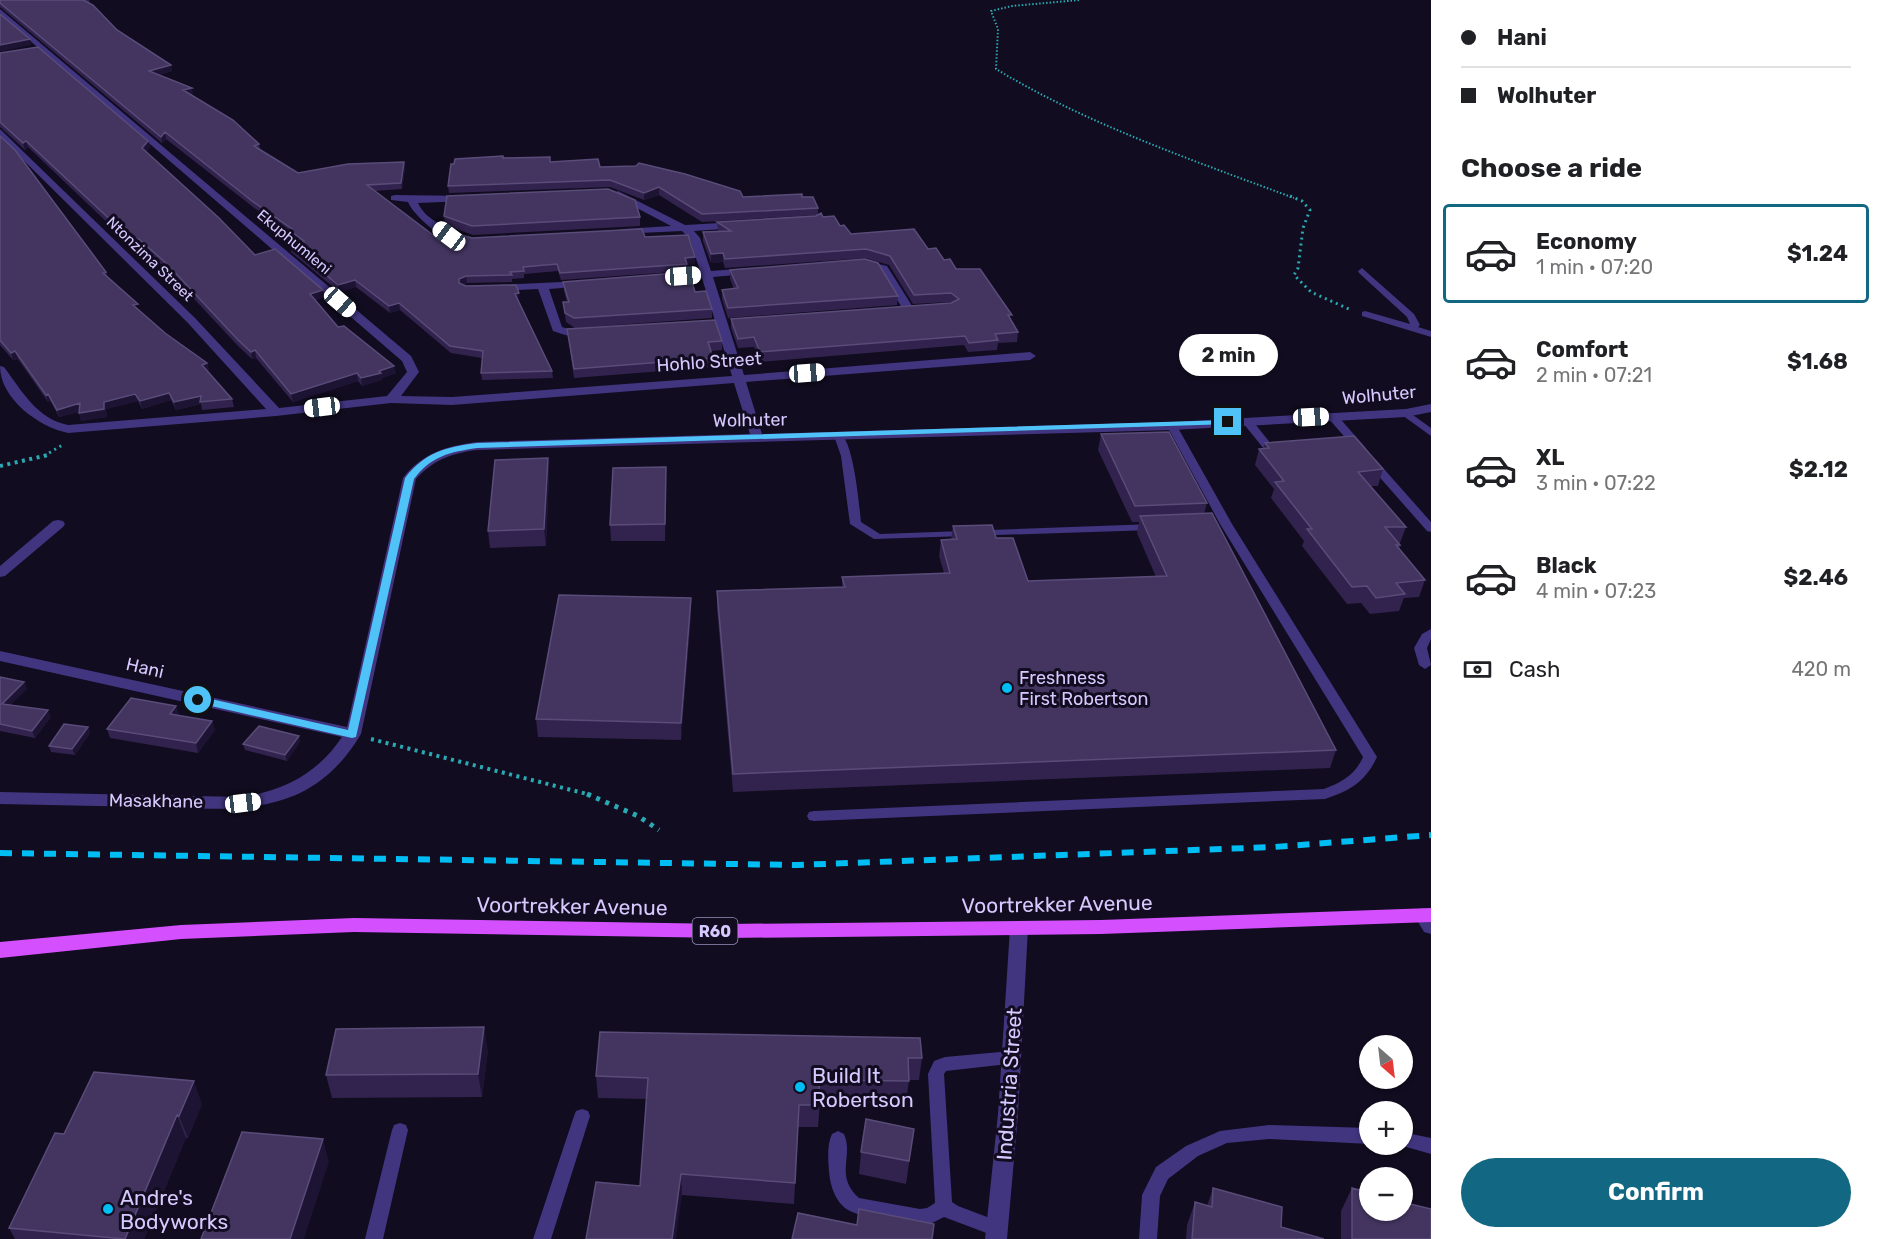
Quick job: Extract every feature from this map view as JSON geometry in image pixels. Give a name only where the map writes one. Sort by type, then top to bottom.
[{"type":"main road","name":"Voortrekker Avenue","points":[[0,950],[181,932],[354,925],[727,931],[1019,928],[1428,919]]},
{"type":"street","name":"Ekuphumleni","points":[[0,11],[36,48],[407,359],[413,372],[408,381],[391,399]]},
{"type":"street","name":"Ntonzima Street","points":[[0,132],[191,320],[276,412]]},
{"type":"street","points":[[610,192],[628,198],[683,228],[695,238],[757,437]]},
{"type":"street","points":[[394,198],[412,200],[481,197]]},
{"type":"street","points":[[412,200],[416,211],[449,236],[473,240]]},
{"type":"street","points":[[614,233],[743,224]]},
{"type":"street","points":[[852,263],[865,263],[883,268],[908,309]]},
{"type":"street","points":[[660,278],[762,270]]},
{"type":"street","points":[[489,288],[590,283]]},
{"type":"street","points":[[543,286],[557,328],[573,334],[606,332]]},
{"type":"street","name":"Hohlo Street","points":[[391,399],[452,401],[1030,356]]},
{"type":"street","points":[[0,370],[36,417],[50,426],[68,429],[276,412],[391,399]]},
{"type":"street","name":"Wolhuter","points":[[308,783],[324,772],[352,734],[410,478],[433,456],[449,449],[477,446],[757,437],[1173,426],[1406,413],[1431,408]]},
{"type":"street","points":[[0,573],[58,524]]},
{"type":"street","name":"Hani","points":[[0,656],[352,734]]},
{"type":"street","name":"Masakhane","points":[[0,798],[243,803],[265,800],[308,783]]},
{"type":"street","name":"Industria Street","points":[[996,1234],[1019,928]]},
{"type":"lane","points":[[1362,271],[1412,316],[1414,325],[1411,328]]},
{"type":"lane","points":[[1365,314],[1431,334]]},
{"type":"lane","points":[[1406,413],[1431,433]]},
{"type":"lane","points":[[1332,416],[1431,529]]},
{"type":"lane","points":[[1247,421],[1272,452]]},
{"type":"lane","points":[[814,816],[1325,794],[1351,785],[1364,771],[1370,757],[1221,524],[1173,426]]},
{"type":"lane","points":[[840,436],[846,456],[856,524],[878,537],[1168,526]]},
{"type":"lane","points":[[1425,665],[1419,651],[1420,645],[1431,633]]},
{"type":"lane","points":[[996,1234],[945,1207],[942,1198],[936,1074],[940,1066],[945,1064],[1011,1058]]},
{"type":"lane","points":[[542,1239],[582,1116]]},
{"type":"lane","points":[[374,1239],[400,1130]]},
{"type":"lane","points":[[1148,1239],[1151,1195],[1162,1173],[1192,1152],[1226,1136],[1269,1132],[1359,1136]]},
{"type":"lane","points":[[838,1139],[837,1183],[846,1199],[855,1205],[920,1217],[930,1216],[945,1207]]},
{"type":"lane","points":[[1413,1142],[1431,1146]]},
{"type":"path","points":[[1079,0],[1053,4],[1017,5],[991,11],[998,29],[996,69],[1039,94],[1135,139],[1302,201],[1310,210],[1304,228],[1298,268],[1293,275],[1296,280],[1329,301],[1365,314]]},
{"type":"path","points":[[0,466],[27,462],[55,452],[64,444],[68,429]]},
{"type":"path","points":[[352,734],[588,794],[638,816],[659,830]]},
{"type":"building","points":[[0,0],[83,0],[93,5],[117,30],[171,65],[149,71],[192,88],[183,90],[233,120],[259,144],[254,146],[298,173],[348,164],[404,162],[401,183],[367,185],[441,241],[443,230],[472,238],[642,229],[645,237],[688,235],[695,257],[685,258],[687,264],[560,273],[557,264],[523,267],[524,271],[510,272],[512,275],[466,276],[459,279],[459,283],[466,286],[516,285],[519,293],[515,294],[552,371],[481,373],[483,351],[450,346],[399,303],[389,306],[355,280],[338,285],[290,245],[304,241],[289,230],[292,229],[252,201],[165,132],[161,137],[0,3]]},
{"type":"building","points":[[0,14],[30,39],[0,45]]},
{"type":"building","points":[[38,47],[148,141],[142,148],[219,218],[255,255],[275,249],[323,290],[310,294],[338,327],[344,326],[394,366],[379,371],[381,373],[361,378],[357,373],[291,394],[255,350],[251,352],[238,340],[168,265],[139,239],[133,241],[26,141],[23,143],[0,122],[0,53]]},
{"type":"building","points":[[0,136],[15,150],[106,272],[103,273],[138,304],[133,305],[165,333],[207,363],[202,365],[232,399],[200,402],[201,396],[174,402],[169,393],[140,401],[135,394],[104,402],[104,409],[79,413],[80,403],[57,410],[48,394],[46,395],[15,351],[11,353],[0,340]]},
{"type":"building","points":[[503,156],[503,158],[550,157],[550,162],[598,159],[600,167],[636,166],[639,163],[740,191],[743,197],[802,194],[802,197],[813,197],[818,208],[702,214],[659,187],[644,193],[610,180],[448,186],[451,164],[454,164],[455,159]]},
{"type":"building","points":[[608,189],[635,200],[640,217],[472,226],[444,216],[447,196]]},
{"type":"building","points":[[821,213],[823,217],[834,216],[840,226],[844,225],[851,234],[914,229],[928,249],[936,248],[944,260],[950,259],[956,269],[980,269],[1012,315],[1008,315],[1018,332],[995,334],[998,340],[969,343],[965,336],[760,352],[754,337],[738,339],[731,319],[951,303],[959,299],[951,293],[914,295],[890,256],[866,249],[725,259],[723,253],[711,254],[703,232],[731,231],[717,222],[816,216]]},
{"type":"building","points":[[865,259],[878,263],[898,296],[728,308],[722,290],[738,288],[730,270]]},
{"type":"building","points":[[689,272],[695,292],[706,291],[712,309],[574,318],[565,313],[563,302],[569,302],[563,282]]},
{"type":"building","points":[[715,320],[722,341],[708,342],[713,358],[574,369],[567,329]]},
{"type":"building","points":[[1169,432],[1207,503],[1135,506],[1101,434]]},
{"type":"building","points":[[1354,436],[1383,469],[1358,472],[1406,527],[1385,527],[1400,545],[1396,545],[1425,580],[1396,583],[1405,594],[1376,598],[1367,586],[1352,587],[1307,529],[1312,529],[1275,482],[1284,481],[1259,449],[1269,448],[1265,443]]},
{"type":"building","points":[[548,458],[544,529],[488,531],[495,460]]},
{"type":"building","points":[[666,467],[665,524],[610,525],[613,468]]},
{"type":"building","name":"Freshness First Robertson","points":[[1212,513],[1336,750],[733,774],[717,591],[845,587],[842,577],[950,573],[941,540],[957,539],[953,526],[992,525],[996,538],[1013,538],[1028,581],[1167,576],[1140,516]]},
{"type":"building","points":[[559,595],[691,598],[681,723],[536,719]]},
{"type":"building","points":[[0,677],[24,682],[2,704],[48,710],[32,731],[0,724]]},
{"type":"building","points":[[131,698],[176,706],[170,714],[212,721],[196,743],[107,729]]},
{"type":"building","points":[[64,724],[88,727],[72,749],[49,746]]},
{"type":"building","points":[[259,726],[299,736],[285,755],[243,744]]},
{"type":"building","points":[[484,1027],[478,1074],[326,1075],[336,1029]]},
{"type":"building","points":[[600,1032],[920,1038],[922,1058],[908,1058],[909,1081],[819,1080],[820,1105],[799,1105],[795,1183],[681,1174],[672,1239],[586,1239],[596,1182],[640,1186],[648,1078],[596,1076]]},
{"type":"building","points":[[94,1072],[194,1081],[179,1116],[177,1115],[125,1239],[9,1228],[55,1133],[64,1134]]},
{"type":"building","points":[[866,1119],[914,1129],[909,1161],[861,1152]]},
{"type":"building","points":[[242,1132],[323,1139],[290,1239],[201,1239]]},
{"type":"building","points":[[1213,1188],[1282,1207],[1281,1227],[1324,1239],[1192,1239],[1195,1202],[1212,1207]]},
{"type":"building","points":[[1352,1188],[1359,1190],[1359,1221],[1413,1221],[1413,1205],[1431,1209],[1431,1239],[1352,1239]]},
{"type":"building","points":[[859,1209],[934,1224],[932,1239],[792,1239],[798,1213],[857,1225]]},
{"type":"railway","points":[[0,853],[797,865],[1274,847],[1431,835]]},
{"type":"place","name":"Freshness First Robertson","points":[[1007,688]]},
{"type":"place","name":"Build It Robertson","points":[[800,1087]]},
{"type":"place","name":"Andre's Bodyworks","points":[[108,1209]]},
{"type":"route","points":[[198,700],[352,734],[410,478],[433,456],[449,449],[477,446],[757,437],[1173,426],[1228,422]]}]
